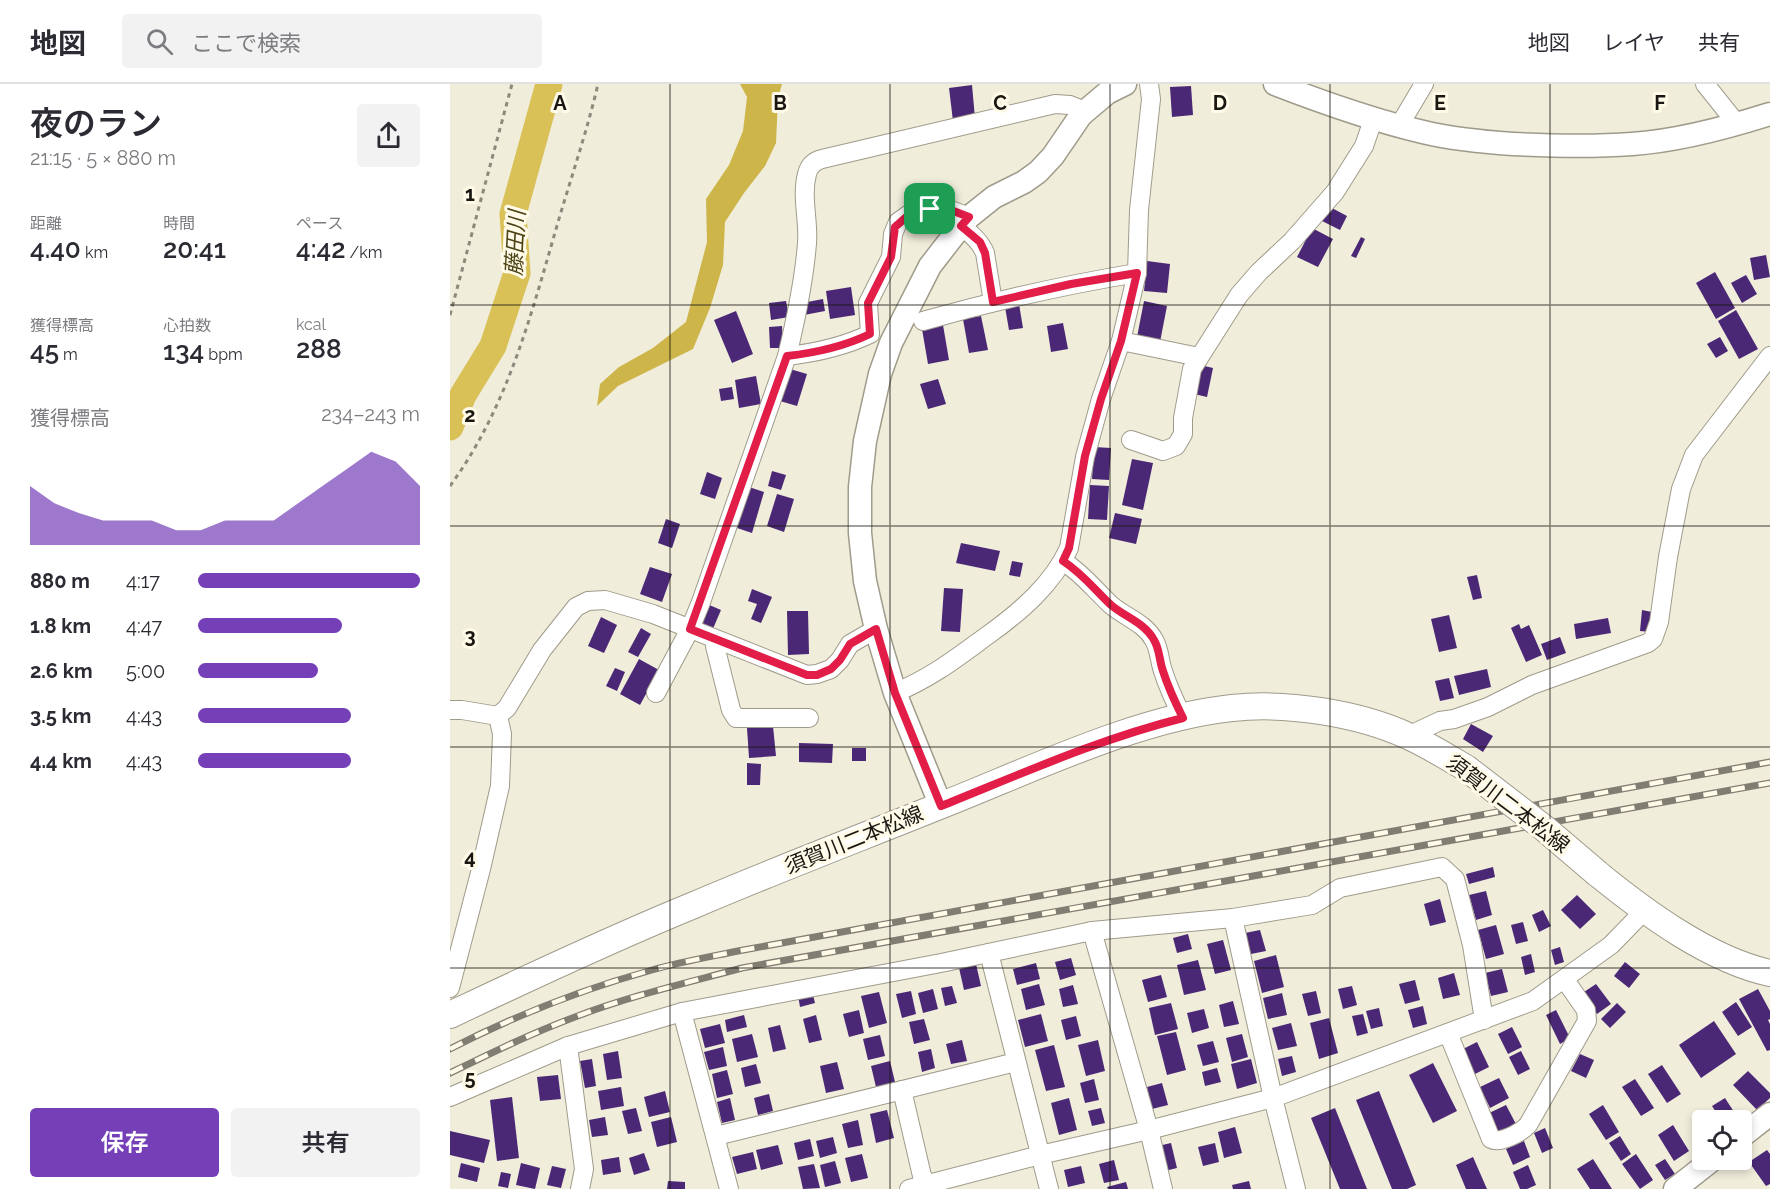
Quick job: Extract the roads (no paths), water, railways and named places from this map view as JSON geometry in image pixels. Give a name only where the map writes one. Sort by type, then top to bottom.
[{"type":"main road","name":"須賀川二本松線","points":[[451,1002],[553,967],[693,905],[1109,740],[1141,728],[1232,708],[1283,707],[1314,710],[1381,725],[1408,736],[1466,768],[1645,910],[1716,955],[1770,973]]},
{"type":"street","points":[[941,806],[895,693],[876,629],[866,580],[860,533],[860,487],[866,441],[880,374],[891,343],[930,266],[965,221],[994,197],[1038,172],[1053,156],[1085,111],[1107,93],[1125,84]]},
{"type":"street","points":[[895,693],[926,679],[951,664],[1006,622],[1036,594],[1063,561],[1069,548],[1085,456],[1121,341],[1137,273],[1139,210],[1151,99],[1149,84]]},
{"type":"street","points":[[1275,84],[1373,120],[1425,133],[1487,142],[1567,147],[1634,144],[1737,124],[1770,114]]},
{"type":"street","points":[[1399,126],[1424,84]]},
{"type":"street","points":[[1705,84],[1737,124]]},
{"type":"street","points":[[656,693],[690,629],[787,356],[804,280],[807,240],[805,199],[807,177],[812,164],[822,159],[1055,104],[1070,105],[1085,111]]},
{"type":"street","points":[[1131,440],[1163,451],[1176,446],[1183,434],[1183,418],[1192,369],[1239,296],[1335,192],[1364,146],[1373,120]]},
{"type":"street","points":[[787,356],[817,351],[858,340],[870,334],[868,303],[891,257],[893,234],[898,222],[912,212],[943,207],[965,221],[985,253],[993,302]]},
{"type":"street","points":[[923,321],[1071,284],[1137,273]]},
{"type":"street","points":[[1121,341],[1200,357]]},
{"type":"street","points":[[1408,736],[1440,721],[1488,707],[1532,685],[1648,643],[1653,639],[1659,622],[1668,557],[1682,489],[1694,455],[1770,356]]},
{"type":"street","points":[[1063,561],[1080,572],[1112,606],[1153,637],[1159,649],[1162,668],[1170,692],[1183,718]]},
{"type":"street","points":[[498,716],[507,708],[542,650],[580,604],[588,601],[605,600],[653,614],[797,672],[817,675],[831,669],[850,644],[876,629]]},
{"type":"street","points":[[717,640],[716,646],[731,710],[736,718],[809,718]]},
{"type":"street","points":[[450,710],[498,716]]},
{"type":"street","points":[[451,1002],[500,786],[502,734],[498,716]]},
{"type":"street","points":[[450,1097],[568,1046],[682,1012],[1092,931],[1233,918],[1312,905],[1340,888],[1442,867],[1455,879],[1472,945],[1484,1020]]},
{"type":"street","points":[[902,1090],[923,1188],[1040,1155],[1273,1098],[1484,1020],[1533,1001],[1565,980],[1611,945],[1645,910]]},
{"type":"street","points":[[1233,918],[1296,1189]]},
{"type":"street","points":[[1092,931],[1149,1130],[1163,1189]]},
{"type":"street","points":[[989,953],[1049,1189]]},
{"type":"street","points":[[1448,1033],[1491,1139],[1497,1141],[1518,1133],[1528,1125],[1587,1021],[1586,1010],[1565,980]]},
{"type":"street","points":[[682,1012],[729,1189]]},
{"type":"street","points":[[568,1046],[584,1169],[580,1189]]},
{"type":"street","points":[[716,1136],[1016,1062]]},
{"type":"street","points":[[1752,1128],[1770,1114]]},
{"type":"street","points":[[1675,1189],[1699,1170]]},
{"type":"waterway","name":"藤田川","points":[[450,427],[463,395],[493,346],[517,273],[513,214],[549,84]]},
{"type":"railway","points":[[450,1049],[499,1025],[575,995],[626,977],[684,962],[1770,762]]},
{"type":"railway","points":[[450,1073],[527,1036],[595,1009],[742,968],[1770,783]]}]
